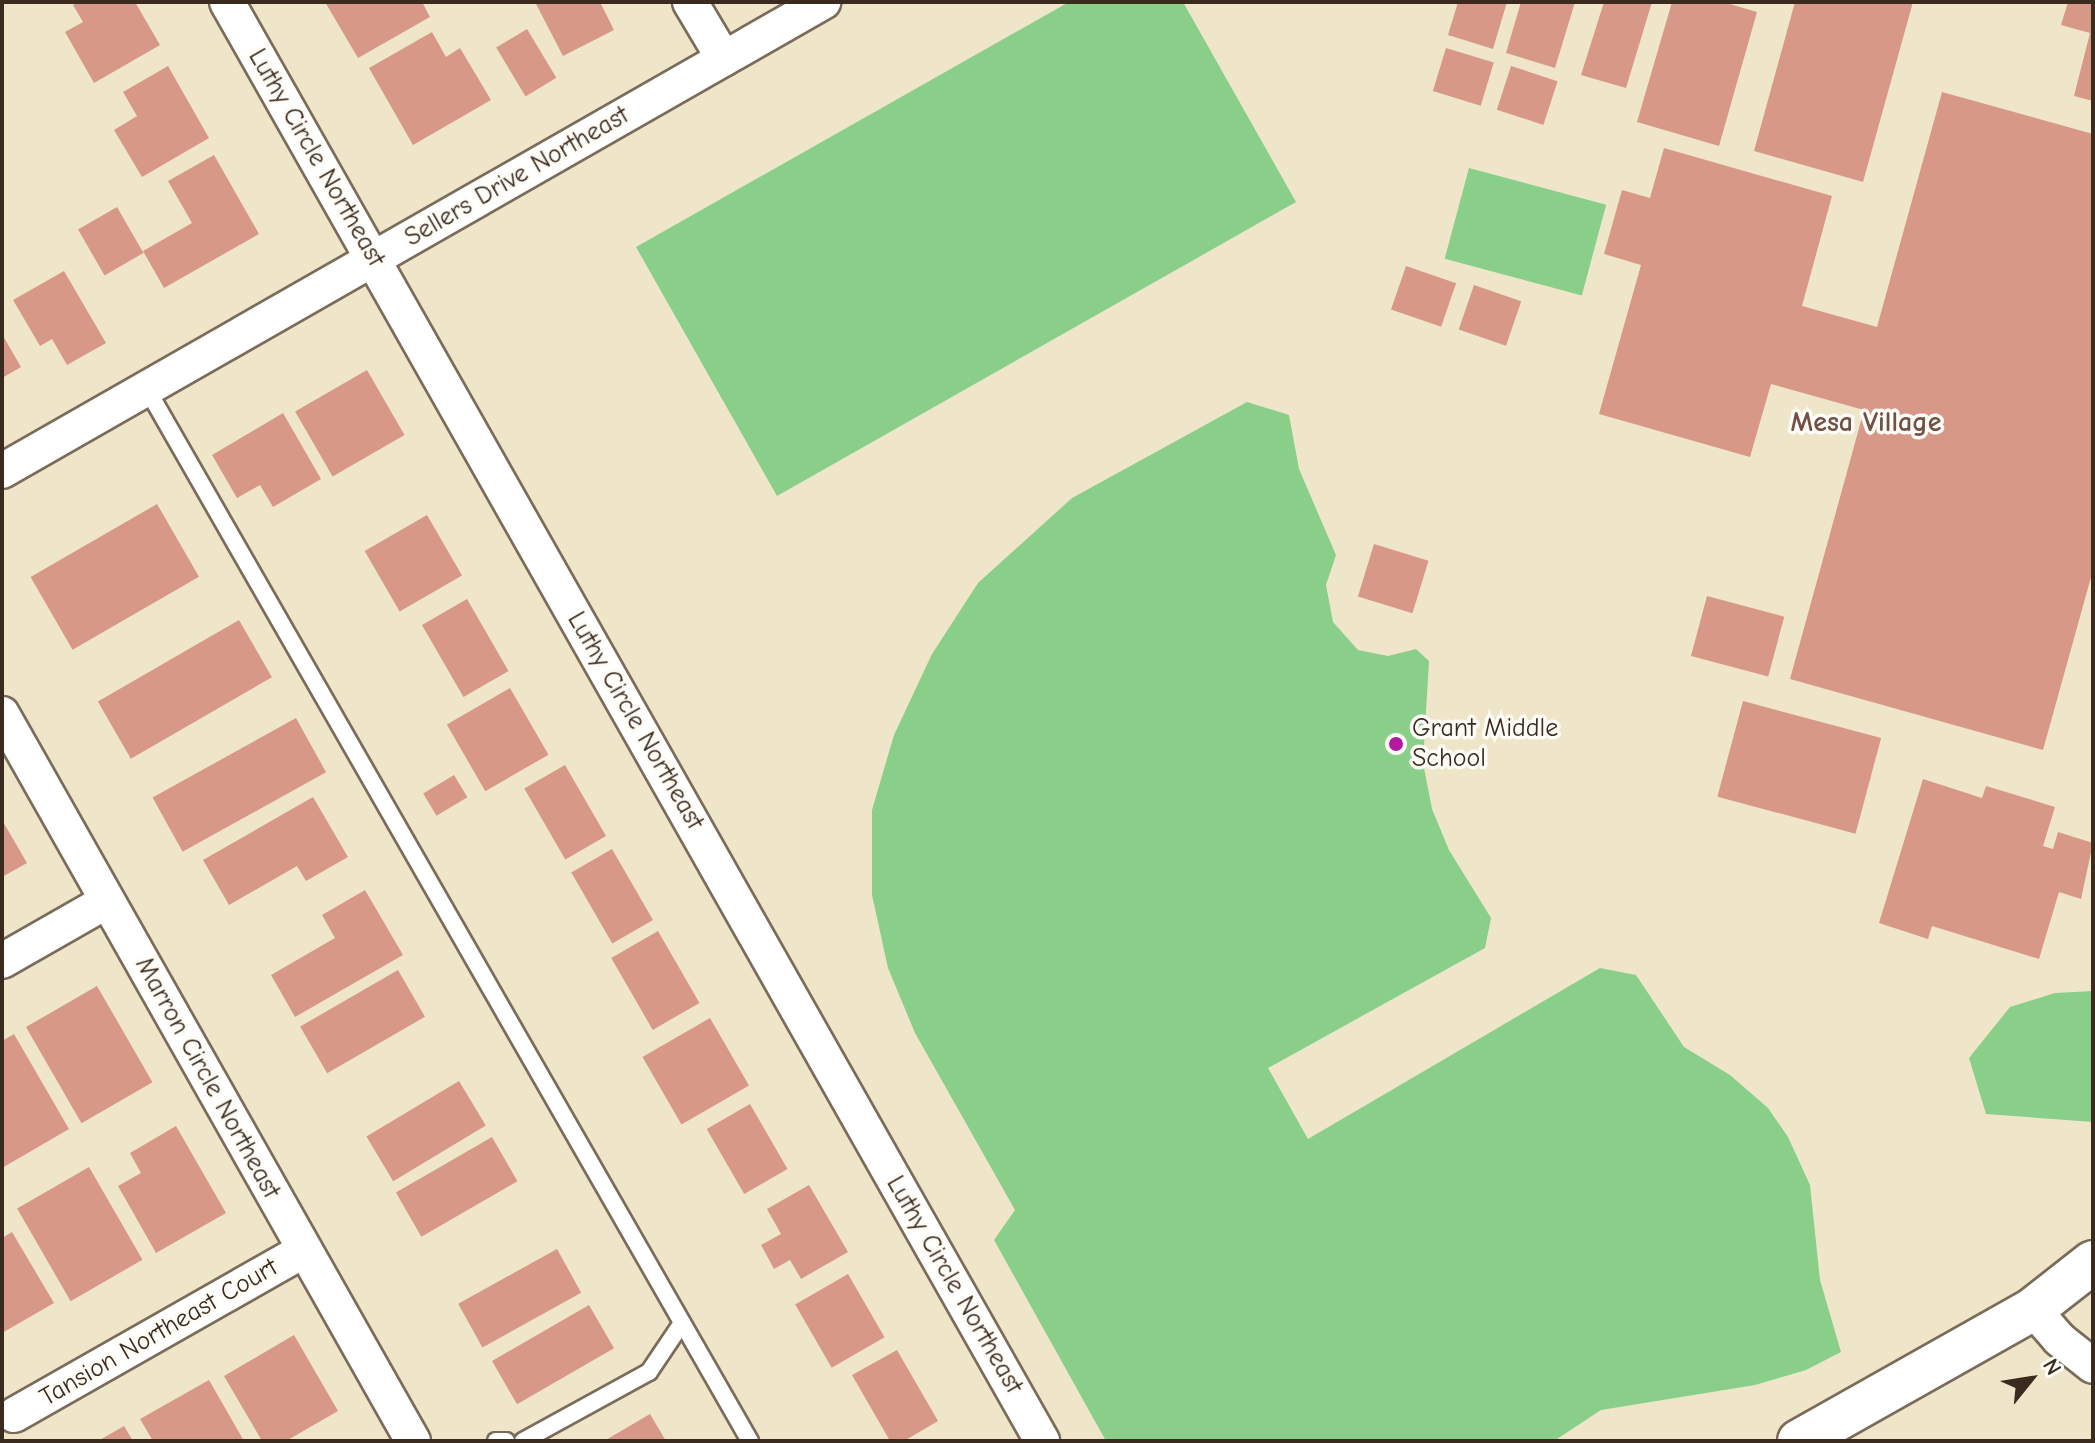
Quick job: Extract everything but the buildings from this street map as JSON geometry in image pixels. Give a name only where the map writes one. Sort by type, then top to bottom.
[{"type":"street","name":"Luthy Circle Northeast","points":[[227,2],[1042,1441]]},
{"type":"street","points":[[690,2],[724,59]]},
{"type":"street","name":"Sellers Drive Northeast","points":[[2,471],[823,2]]},
{"type":"street","name":"Marron Circle Northeast","points":[[2,714],[413,1441]]},
{"type":"street","points":[[2,961],[107,901]]},
{"type":"street","name":"Tansion Northeast Court","points":[[14,1415],[304,1250]]},
{"type":"street","points":[[1799,1441],[2033,1309],[2093,1262]]},
{"type":"street","points":[[2033,1309],[2059,1339],[2093,1366]]},
{"type":"lane","points":[[147,389],[750,1441]]},
{"type":"lane","points":[[523,1441],[649,1372],[682,1323]]},
{"type":"lane","points":[[496,1441],[506,1441]]},
{"type":"green space","points":[[1069,2],[1183,2],[1296,202],[777,496],[636,247]]},
{"type":"green space","points":[[1469,168],[1606,205],[1582,296],[1445,259]]},
{"type":"green space","points":[[1247,402],[1289,415],[1299,469],[1336,555],[1326,585],[1333,622],[1358,650],[1388,656],[1416,649],[1429,661],[1423,763],[1432,809],[1449,850],[1491,918],[1485,948],[1268,1068],[1308,1139],[1600,968],[1636,975],[1684,1047],[1730,1075],[1768,1108],[1788,1137],[1810,1185],[1820,1280],[1841,1352],[1806,1370],[1755,1385],[1601,1410],[1554,1441],[1106,1441],[994,1240],[1015,1210],[915,1033],[888,968],[872,895],[872,810],[894,735],[932,654],[978,583],[1072,498]]},
{"type":"green space","points":[[2093,991],[2093,1122],[1986,1114],[1969,1058],[2010,1007],[2055,993]]},
{"type":"place","name":"Grant Middle School","points":[[1396,744]]},
{"type":"district","name":"Mesa Village","points":[[1866,422]]}]
